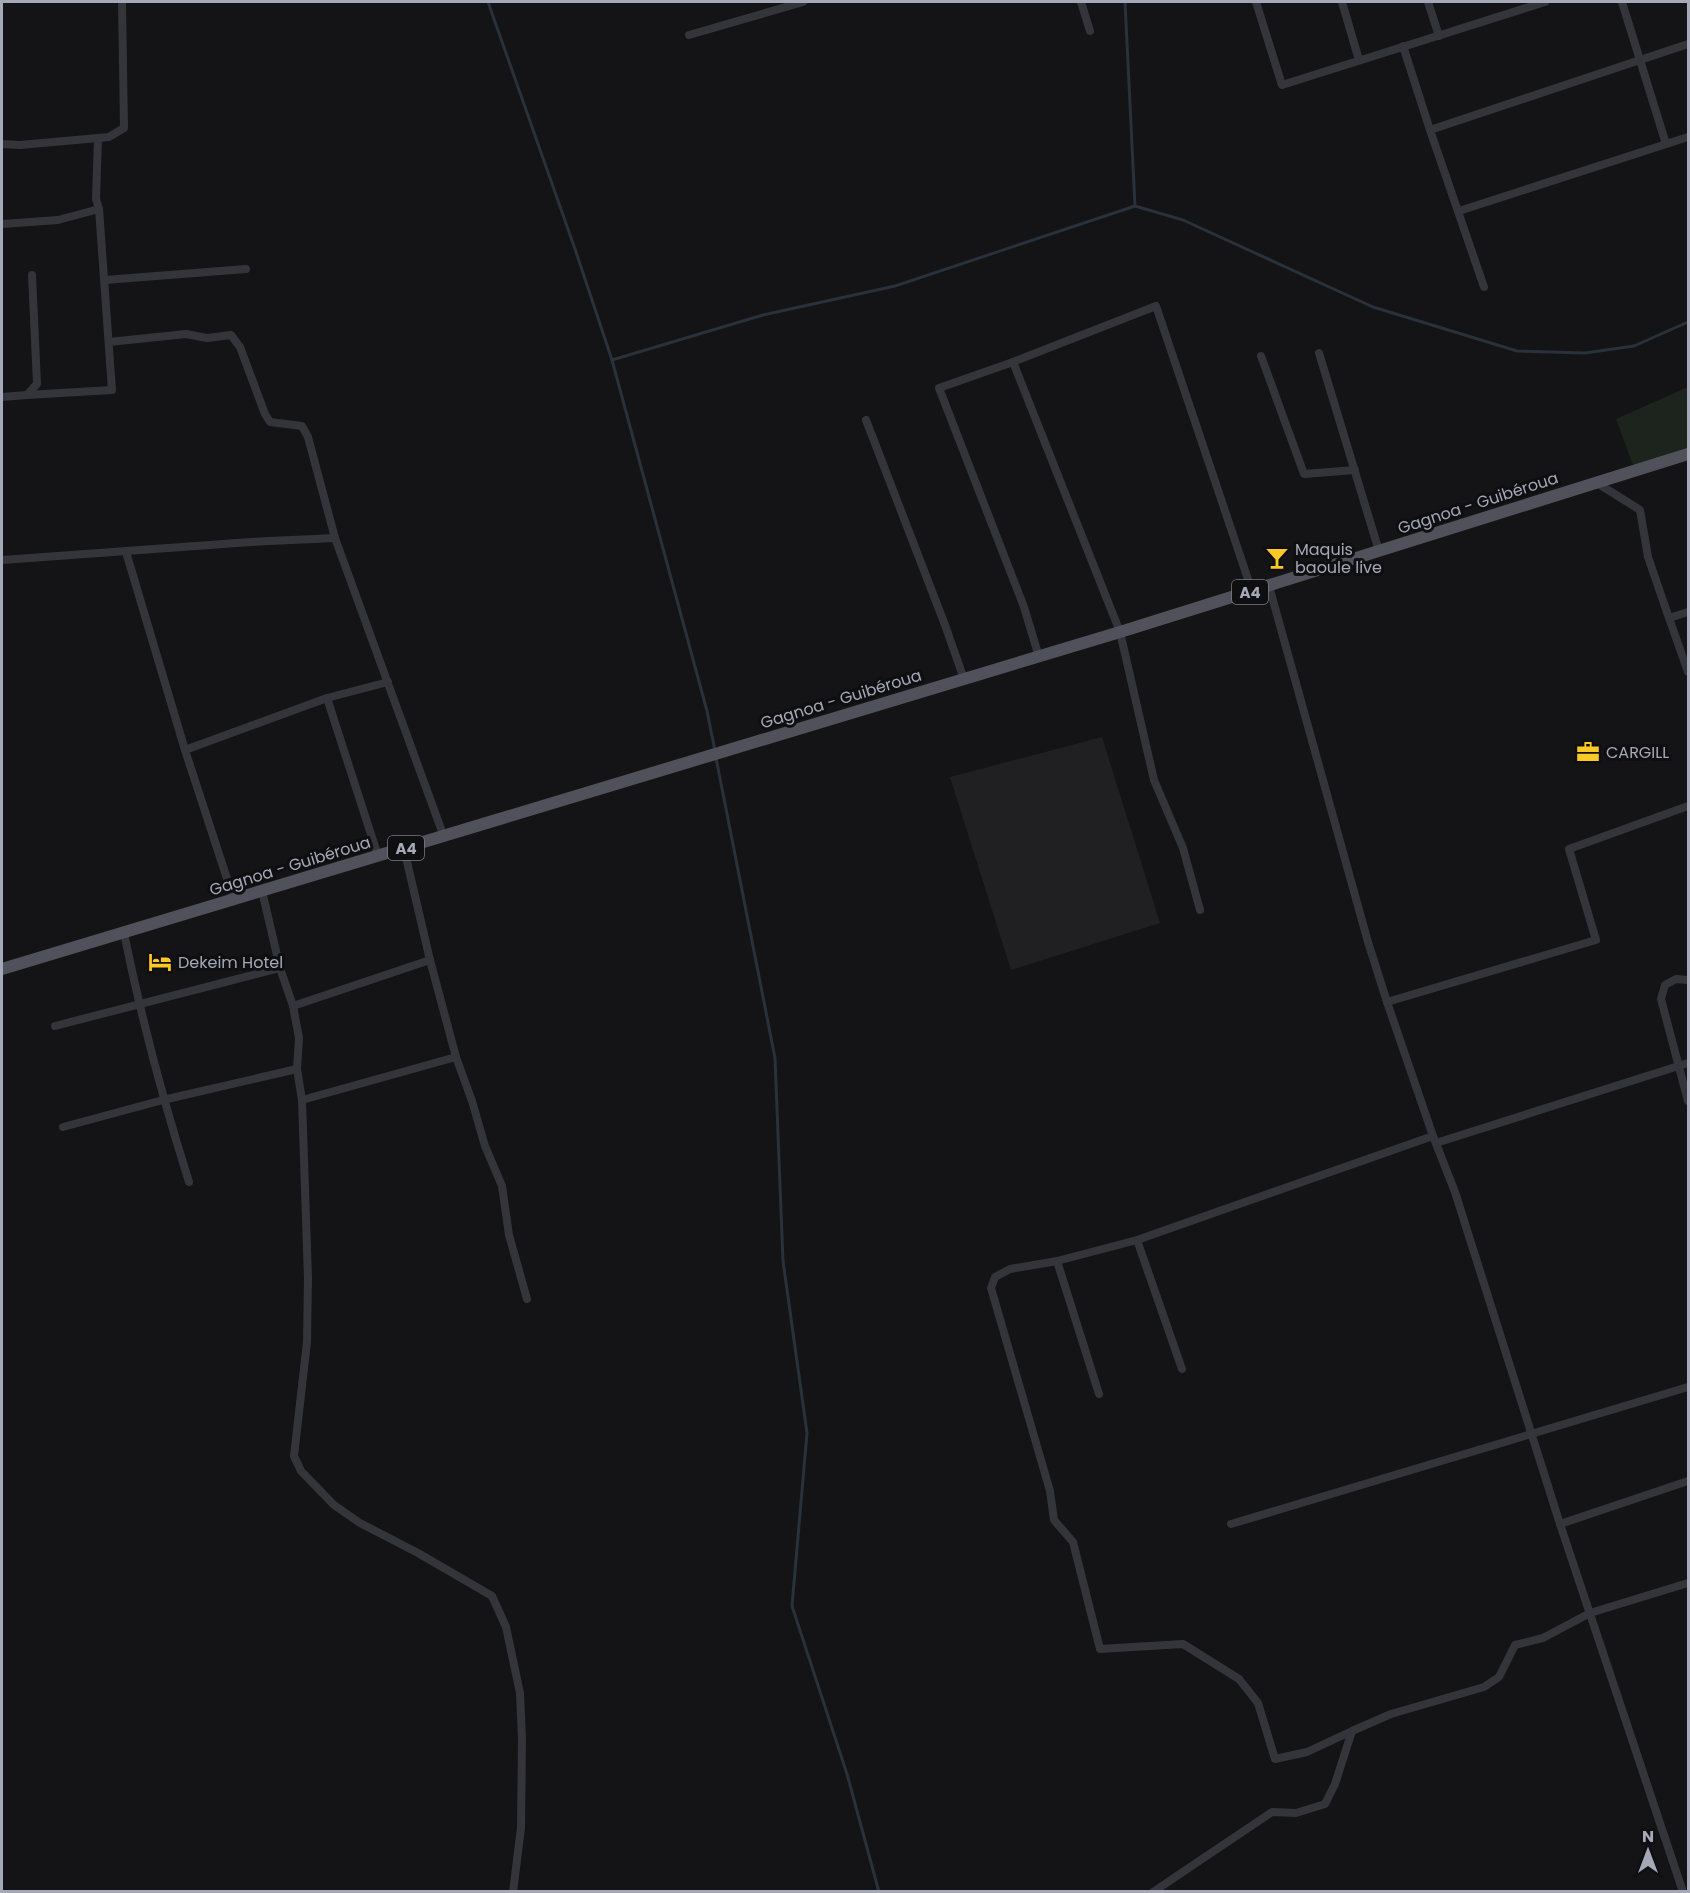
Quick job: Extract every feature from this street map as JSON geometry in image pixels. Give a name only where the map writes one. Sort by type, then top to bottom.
[{"type":"main road","name":"Gagnoa - Guibéroua","points":[[2,969],[964,680],[1689,454]]},
{"type":"street","points":[[2,144],[20,146],[108,137],[124,128],[122,2]]},
{"type":"street","points":[[689,35],[803,2]]},
{"type":"street","points":[[1081,2],[1090,31]]},
{"type":"street","points":[[1256,2],[1281,84],[1545,2]]},
{"type":"street","points":[[1342,2],[1359,60]]},
{"type":"street","points":[[1428,2],[1439,36]]},
{"type":"street","points":[[1623,2],[1666,144]]},
{"type":"street","points":[[1430,130],[1689,44]]},
{"type":"street","points":[[1403,46],[1484,287]]},
{"type":"street","points":[[1459,212],[1689,137]]},
{"type":"street","points":[[2,398],[112,390],[105,280],[99,209],[96,199],[98,138]]},
{"type":"street","points":[[2,224],[58,220],[99,209]]},
{"type":"street","points":[[105,280],[246,269]]},
{"type":"street","points":[[27,395],[37,384],[32,275]]},
{"type":"street","points":[[1039,657],[1024,607],[939,388],[1013,362],[1156,306],[1252,591]]},
{"type":"street","points":[[109,342],[186,334],[207,338],[231,335],[240,347],[270,422],[302,426],[308,437],[335,538],[444,837]]},
{"type":"street","points":[[1319,353],[1379,551]]},
{"type":"street","points":[[1262,356],[1304,474],[1355,470]]},
{"type":"street","points":[[1013,362],[1120,632],[1154,780],[1183,848],[1200,910]]},
{"type":"street","points":[[866,420],[964,680]]},
{"type":"street","points":[[1597,483],[1640,510],[1648,557],[1689,672]]},
{"type":"street","points":[[2,560],[335,538]]},
{"type":"street","points":[[126,552],[185,750],[234,900]]},
{"type":"street","points":[[1269,586],[1368,942],[1387,1002],[1434,1139],[1455,1192],[1560,1524],[1683,1892]]},
{"type":"street","points":[[1668,618],[1689,612]]},
{"type":"street","points":[[185,750],[327,698],[388,682]]},
{"type":"street","points":[[327,698],[378,856]]},
{"type":"street","points":[[1387,1002],[1596,940],[1569,849],[1689,806]]},
{"type":"street","points":[[404,849],[456,1057],[485,1146],[502,1186],[509,1235],[527,1299]]},
{"type":"street","points":[[262,891],[280,968],[293,1006],[299,1038],[297,1069],[302,1100],[308,1278],[307,1342],[294,1456],[301,1471],[334,1505],[360,1523],[418,1552],[492,1596],[506,1627],[519,1693],[522,1739],[521,1828],[513,1892]]},
{"type":"street","points":[[124,933],[163,1100],[189,1182]]},
{"type":"street","points":[[293,1006],[430,960]]},
{"type":"street","points":[[55,1026],[280,968]]},
{"type":"street","points":[[1689,980],[1676,979],[1665,985],[1661,999],[1689,1101]]},
{"type":"street","points":[[302,1100],[456,1057]]},
{"type":"street","points":[[1689,1063],[1434,1139],[1137,1240],[1057,1261],[1010,1269],[995,1277],[991,1288],[1050,1491],[1054,1520],[1073,1542],[1100,1649],[1183,1644],[1239,1679],[1258,1703],[1275,1759],[1307,1752],[1391,1714],[1484,1687],[1499,1677],[1515,1645],[1543,1638],[1590,1613],[1689,1583]]},
{"type":"street","points":[[63,1127],[163,1100],[297,1069]]},
{"type":"street","points":[[1137,1240],[1182,1370]]},
{"type":"street","points":[[1057,1261],[1099,1394]]},
{"type":"street","points":[[1231,1524],[1689,1387]]},
{"type":"street","points":[[1560,1524],[1689,1481]]},
{"type":"street","points":[[1154,1892],[1272,1812],[1296,1813],[1325,1804],[1335,1784],[1352,1731]]},
{"type":"shaded area","points":[[1688,387],[1688,451],[1634,468],[1616,419]]},
{"type":"shaded area","points":[[1102,737],[1160,923],[1011,970],[950,777]]},
{"type":"waterway","points":[[488,2],[612,360],[707,711],[715,751]]},
{"type":"waterway","points":[[612,360],[763,315],[895,286],[1135,206],[1125,2]]},
{"type":"waterway","points":[[1135,206],[1183,220],[1373,307],[1517,351],[1585,353],[1634,346],[1688,322]]},
{"type":"waterway","points":[[716,758],[775,1058],[783,1261],[807,1433],[792,1606],[847,1774],[879,1892]]},
{"type":"place","name":"Maquis baoule live","points":[[1277,558]]},
{"type":"place","name":"CARGILL","points":[[1588,752]]},
{"type":"place","name":"Dekeim Hotel","points":[[160,962]]}]
